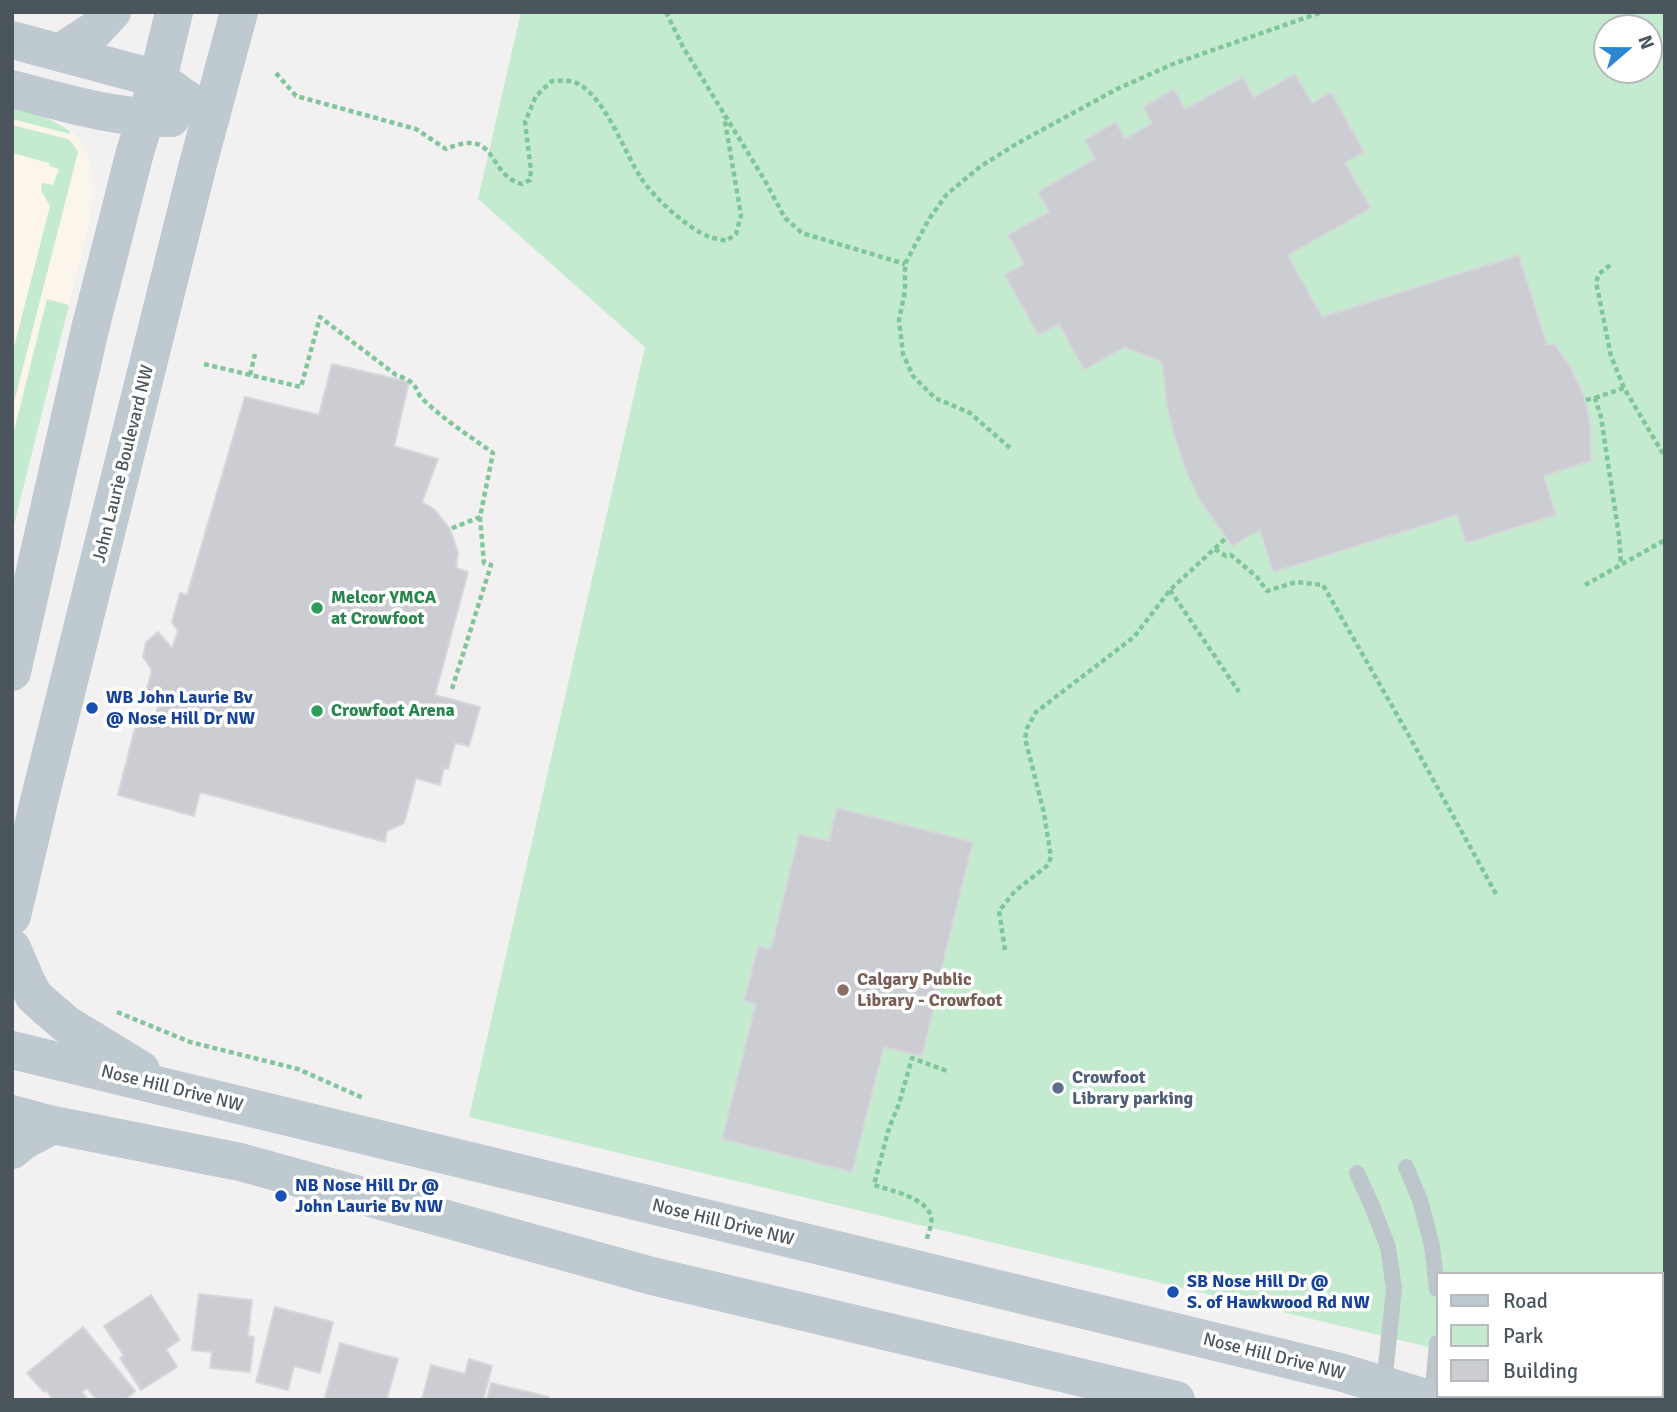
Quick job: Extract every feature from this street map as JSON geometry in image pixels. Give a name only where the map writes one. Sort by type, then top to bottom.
[{"type":"main road","points":[[60,53],[95,30],[112,12]]},
{"type":"main road","points":[[12,672],[90,329],[174,12]]},
{"type":"main road","name":"John Laurie Boulevard NW","points":[[12,916],[239,12]]},
{"type":"main road","points":[[12,40],[158,79],[211,117]]},
{"type":"main road","points":[[12,89],[97,111],[147,118],[211,117]]},
{"type":"main road","points":[[12,948],[34,996],[45,1006],[66,1024],[173,1089]]},
{"type":"main road","name":"Nose Hill Drive NW","points":[[12,1050],[1340,1373],[1432,1400]]},
{"type":"main road","points":[[12,1114],[53,1125],[240,1162],[652,1276],[1176,1400]]},
{"type":"main road","points":[[12,1150],[53,1125]]},
{"type":"lane","points":[[1406,1167],[1420,1200],[1432,1246],[1436,1280]]},
{"type":"lane","points":[[1357,1172],[1388,1247],[1394,1289],[1384,1385]]},
{"type":"lane","points":[[1432,1400],[1436,1354]]},
{"type":"path","points":[[666,12],[683,47],[785,218],[802,233],[905,264]]},
{"type":"path","points":[[1010,448],[970,413],[935,398],[913,376],[903,354],[899,320],[905,291],[905,264],[929,219],[947,194],[981,166],[1116,89],[1173,64],[1322,12]]},
{"type":"path","points":[[276,73],[296,96],[416,129],[446,149],[471,142],[483,146],[512,182],[522,184],[530,180],[525,122],[536,96],[552,81],[572,81],[587,90],[604,113],[640,178],[654,195],[694,228],[709,237],[726,241],[736,234],[741,215],[724,116]]},
{"type":"path","points":[[1610,265],[1599,274],[1596,282],[1611,356],[1624,388],[1665,457]]},
{"type":"path","points":[[204,365],[301,387],[320,317],[396,375],[409,379],[424,401],[493,453],[480,517],[484,563],[491,565],[453,689]]},
{"type":"path","points":[[250,375],[255,354]]},
{"type":"path","points":[[1586,400],[1624,388]]},
{"type":"path","points":[[1595,398],[1601,417],[1621,565]]},
{"type":"path","points":[[450,529],[480,517]]},
{"type":"path","points":[[1005,950],[999,911],[1015,891],[1048,865],[1051,857],[1044,813],[1026,738],[1027,727],[1036,712],[1134,637],[1170,590],[1226,538]]},
{"type":"path","points":[[1584,585],[1665,540]]},
{"type":"path","points":[[1215,549],[1226,556],[1231,555],[1258,577],[1267,591],[1296,582],[1323,585],[1496,894]]},
{"type":"path","points":[[1170,590],[1240,692]]},
{"type":"path","points":[[105,1007],[190,1042],[298,1069],[365,1099]]},
{"type":"path","points":[[927,1240],[932,1217],[926,1207],[914,1198],[874,1185],[912,1058],[947,1071]]},
{"type":"shaded area","points":[[12,101],[57,121],[81,141],[92,171],[93,194],[88,229],[12,536]]},
{"type":"green space","points":[[521,12],[1665,12],[1665,1400],[1640,1398],[1663,1398],[1663,1272],[1436,1272],[1436,1349],[469,1117],[645,347],[478,199]]},
{"type":"green space","points":[[12,104],[49,119],[70,131],[70,134],[12,119]]},
{"type":"green space","points":[[12,125],[68,139],[78,152],[12,410],[12,355],[50,206],[41,190],[42,183],[53,185],[59,169],[49,166],[49,163],[12,153]]},
{"type":"green space","points":[[47,299],[69,305],[12,533],[12,439]]},
{"type":"building","points":[[1295,74],[1312,103],[1331,92],[1364,152],[1345,163],[1371,208],[1288,255],[1322,317],[1519,255],[1547,345],[1554,344],[1569,364],[1584,395],[1590,422],[1591,461],[1544,476],[1556,515],[1466,543],[1457,515],[1273,572],[1260,530],[1232,546],[1200,500],[1186,471],[1174,435],[1167,407],[1162,362],[1125,347],[1084,370],[1059,324],[1038,335],[1005,275],[1024,264],[1008,235],[1049,212],[1038,192],[1095,159],[1085,140],[1116,122],[1125,139],[1152,123],[1143,107],[1174,89],[1185,109],[1243,77],[1254,97]]},
{"type":"building","name":"Melcor YMCA at Crowfoot","points":[[332,364],[409,382],[394,446],[438,459],[422,502],[435,510],[450,529],[458,553],[456,568],[468,572],[435,695],[480,707],[469,746],[455,743],[448,769],[444,768],[440,785],[416,778],[404,823],[387,831],[385,842],[200,792],[194,816],[118,795],[138,716],[154,720],[159,703],[144,699],[152,670],[143,657],[146,642],[158,632],[172,648],[178,631],[172,622],[180,593],[187,595],[245,397],[319,415]]},
{"type":"building","name":"Calgary Public Library - Crowfoot","points":[[837,808],[973,842],[922,1056],[884,1047],[852,1172],[722,1139],[756,1004],[744,1001],[758,946],[771,949],[799,834],[829,841]]},
{"type":"building","points":[[199,1294],[252,1300],[248,1336],[254,1337],[250,1372],[210,1368],[212,1352],[192,1350]]},
{"type":"building","points":[[151,1295],[180,1340],[166,1349],[177,1367],[141,1390],[120,1358],[124,1356],[104,1326]]},
{"type":"building","points":[[275,1307],[333,1322],[320,1373],[294,1366],[288,1390],[256,1382]]},
{"type":"building","points":[[83,1327],[135,1391],[125,1400],[97,1400],[87,1388],[82,1392],[88,1400],[53,1400],[27,1373]]},
{"type":"building","points":[[340,1343],[398,1359],[387,1398],[393,1400],[325,1398]]},
{"type":"building","points":[[469,1359],[492,1366],[483,1400],[422,1400],[431,1365],[465,1374]]},
{"type":"building","points":[[491,1383],[549,1397],[548,1400],[487,1400]]},
{"type":"place","name":"Melcor YMCA at Crowfoot","points":[[317,608]]},
{"type":"place","name":"WB John Laurie Bv @ Nose Hill Dr NW","points":[[92,708]]},
{"type":"place","name":"Crowfoot Arena","points":[[317,711]]},
{"type":"place","name":"Calgary Public Library - Crowfoot","points":[[843,990]]},
{"type":"place","name":"Crowfoot Library parking","points":[[1058,1088]]},
{"type":"place","name":"NB Nose Hill Dr @ John Laurie Bv NW","points":[[281,1196]]},
{"type":"place","name":"SB Nose Hill Dr @ S. of Hawkwood Rd NW","points":[[1173,1292]]}]
